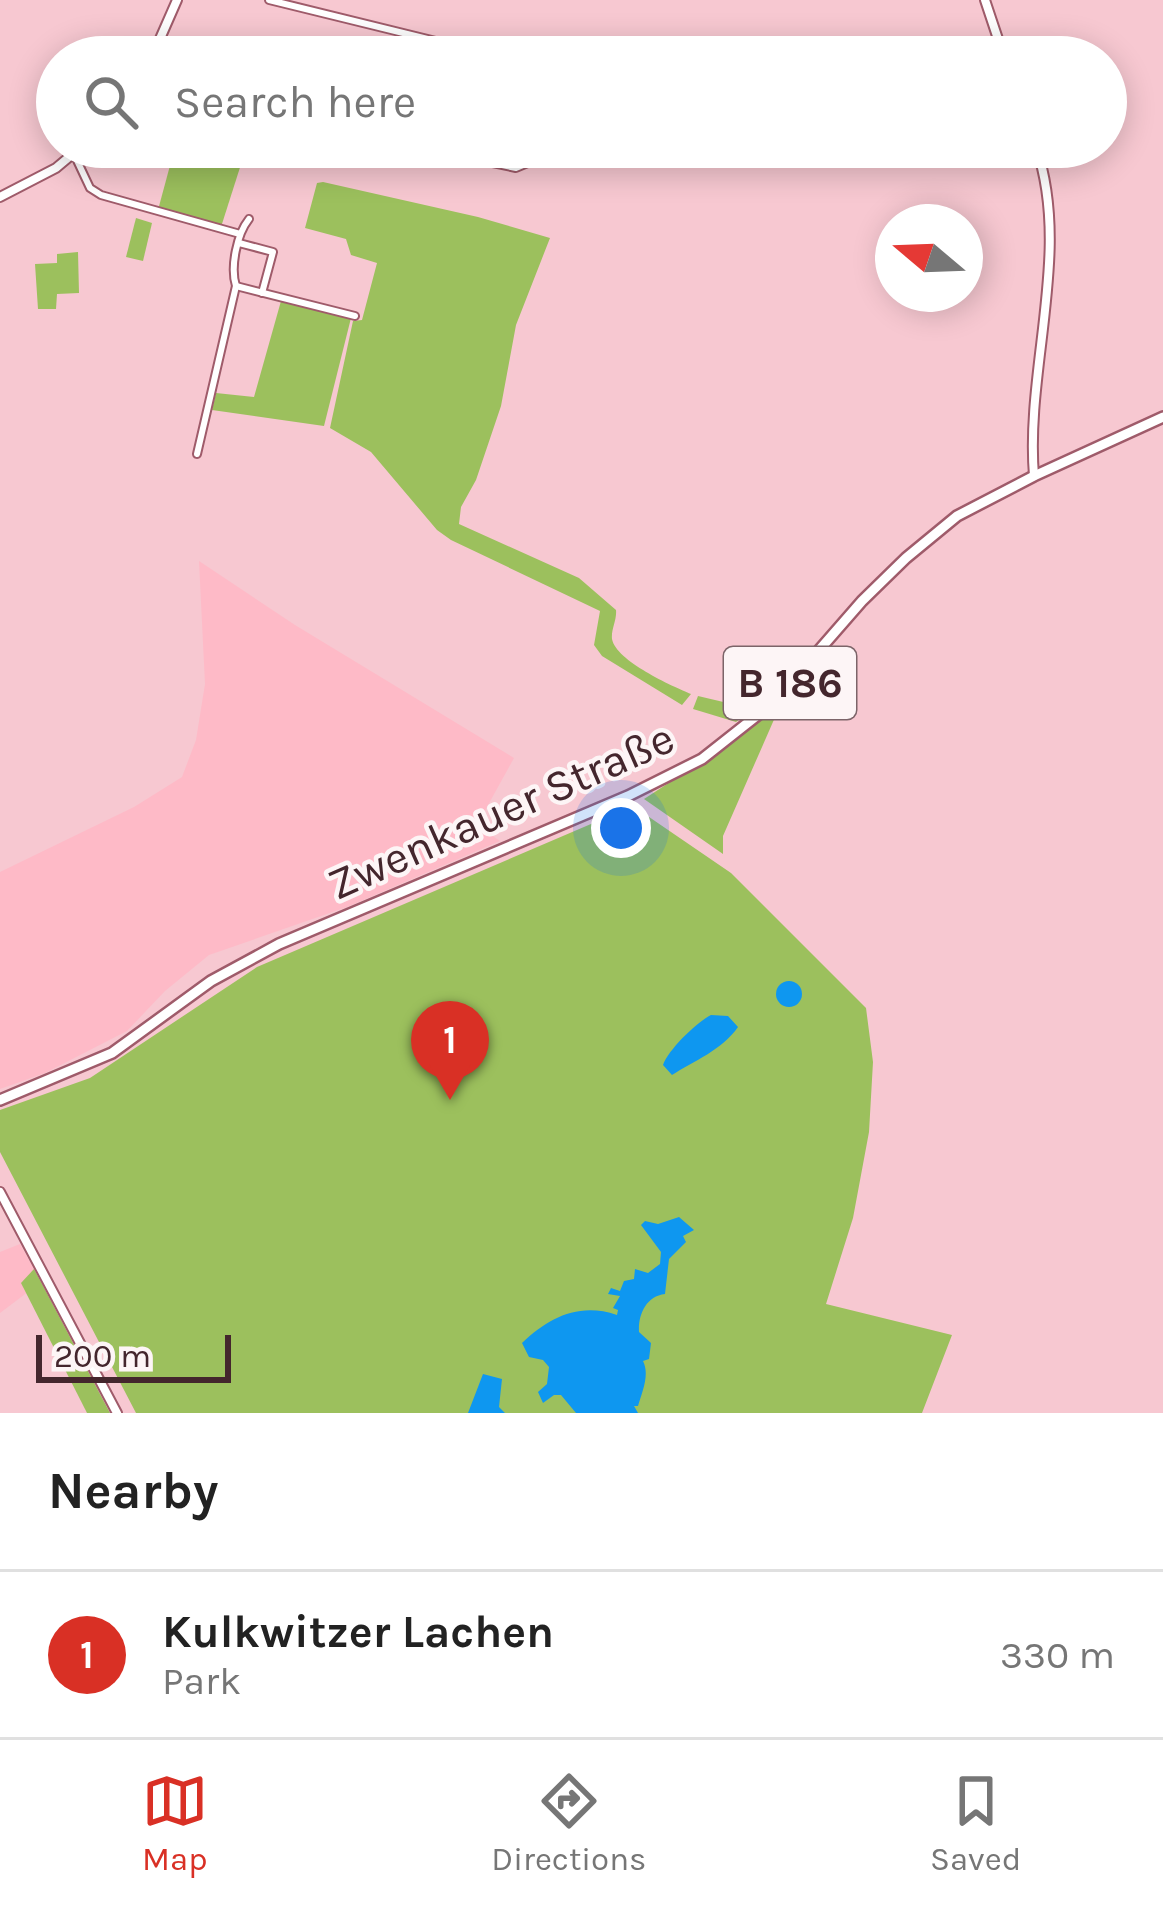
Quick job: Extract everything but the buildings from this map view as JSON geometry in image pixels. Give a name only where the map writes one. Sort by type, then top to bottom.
[{"type":"main road","points":[[161,36],[177,0]]},
{"type":"main road","points":[[985,0],[997,36]]},
{"type":"main road","points":[[0,197],[49,168]]},
{"type":"main road","points":[[1034,476],[1050,227],[1043,168]]},
{"type":"main road","name":"B 186","points":[[1034,476],[1163,417]]},
{"type":"main road","points":[[1035,448],[1046,471]]},
{"type":"main road","name":"Zwenkauer Straße","points":[[0,1100],[112,1053],[211,981],[279,944],[628,796],[702,759],[772,703],[838,626],[917,548],[957,516],[1034,476]]},
{"type":"main road","points":[[0,1192],[117,1413]]},
{"type":"street","points":[[269,0],[408,36]]},
{"type":"street","points":[[83,168],[90,188],[101,195],[273,252],[262,293]]},
{"type":"street","points":[[197,454],[236,286],[232,275],[239,239],[249,219]]},
{"type":"street","points":[[236,286],[355,316]]},
{"type":"shaded area","points":[[199,561],[514,758],[477,825],[500,841],[347,907],[209,955],[127,1031],[45,1073],[0,1089],[0,872],[134,807],[182,777],[196,740],[205,684]]},
{"type":"shaded area","points":[[20,1244],[41,1282],[0,1313],[0,1252]]},
{"type":"green space","points":[[169,168],[240,168],[221,227],[158,210]]},
{"type":"green space","points":[[317,183],[550,238],[516,325],[501,406],[476,480],[461,507],[459,524],[579,578],[616,610],[612,639],[623,656],[691,694],[682,705],[602,656],[594,645],[600,611],[451,540],[437,530],[371,452],[330,428],[353,321],[362,320],[377,263],[351,255],[346,239],[305,228]]},
{"type":"green space","points":[[136,218],[152,223],[143,261],[126,257]]},
{"type":"green space","points":[[78,252],[79,293],[57,294],[56,309],[38,309],[35,264],[57,263],[57,254]]},
{"type":"green space","points":[[281,301],[351,318],[324,426],[212,410],[216,393],[254,397]]},
{"type":"green space","points":[[698,696],[753,709],[736,722],[693,709]]},
{"type":"green space","points":[[765,715],[776,715],[723,836],[723,854],[644,799],[735,740]]},
{"type":"green space","points":[[633,806],[731,873],[866,1008],[873,1062],[869,1132],[853,1218],[826,1304],[952,1335],[922,1413],[136,1413],[0,1152],[0,1110],[90,1078],[257,967]]},
{"type":"green space","points":[[34,1269],[110,1413],[87,1413],[21,1283]]},
{"type":"water","points":[[789,981],[802,994],[789,1007],[776,994]]},
{"type":"water","points":[[711,1015],[728,1016],[738,1027],[716,1049],[672,1075],[663,1065],[666,1059]]},
{"type":"water","points":[[679,1217],[694,1230],[683,1236],[686,1242],[669,1259],[665,1294],[648,1302],[640,1319],[639,1332],[651,1343],[649,1359],[643,1361],[643,1389],[634,1406],[638,1413],[576,1413],[561,1395],[543,1403],[538,1392],[547,1384],[549,1367],[529,1357],[522,1343],[565,1315],[590,1310],[617,1315],[613,1308],[620,1296],[608,1294],[611,1288],[620,1291],[624,1281],[634,1279],[635,1269],[648,1273],[660,1264],[661,1252],[641,1225]]},
{"type":"water","points":[[483,1374],[502,1379],[499,1407],[505,1413],[468,1413]]},
{"type":"place","name":"Kulkwitzer Lachen","points":[[450,1100]]}]
